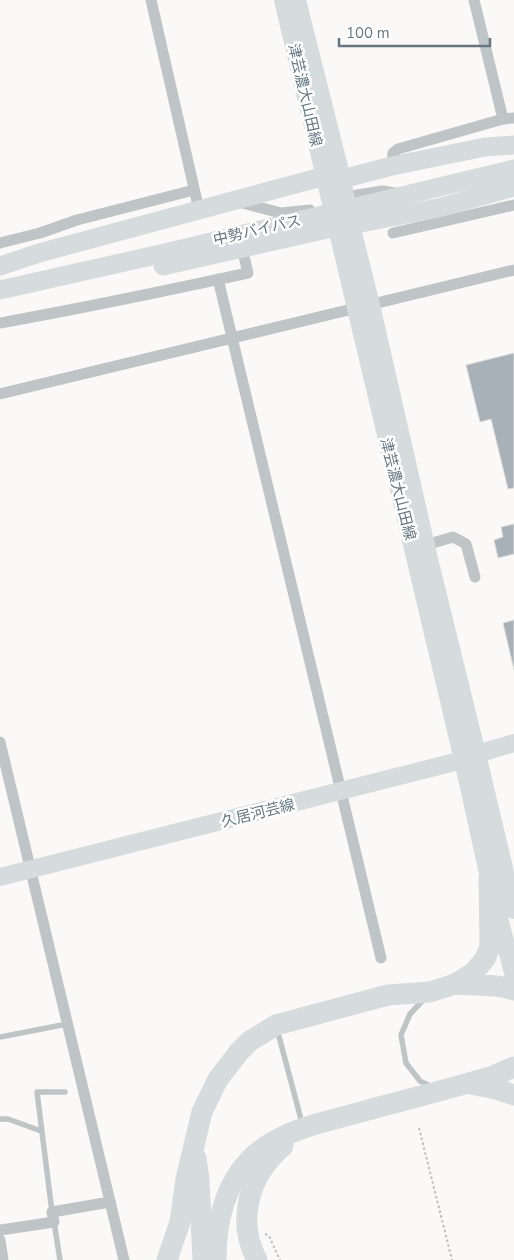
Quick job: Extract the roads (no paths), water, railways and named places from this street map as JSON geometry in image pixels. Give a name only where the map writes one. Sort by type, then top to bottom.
[{"type":"highway","points":[[0,266],[39,253],[233,201],[334,191],[392,166],[485,147],[514,145]]},
{"type":"highway","name":"中勢バイパス","points":[[0,290],[514,169]]},
{"type":"highway","points":[[0,301],[54,291],[242,248],[345,222],[442,206],[514,187]]},
{"type":"highway","points":[[167,1260],[180,1222],[186,1179],[202,1112],[218,1079],[239,1052],[250,1041],[276,1025],[388,995],[430,992],[455,984],[473,973],[490,947],[489,878]]},
{"type":"highway","points":[[455,984],[476,986],[501,985],[514,990]]},
{"type":"highway","points":[[216,1260],[216,1231],[226,1196],[240,1171],[252,1157],[268,1144],[304,1128],[467,1084],[514,1067]]},
{"type":"highway","points":[[467,1084],[496,1089],[514,1095]]},
{"type":"highway","points":[[257,1260],[250,1244],[247,1230],[247,1211],[252,1188],[267,1162],[304,1128]]},
{"type":"highway","points":[[194,1140],[200,1180],[203,1260]]},
{"type":"main road","name":"津芸濃大山田線","points":[[283,0],[334,191],[345,222],[419,547],[470,757],[514,910]]},
{"type":"main road","name":"津芸濃大山田線","points":[[297,0],[334,191]]},
{"type":"main road","name":"久居河芸線","points":[[0,877],[341,792],[514,743]]},
{"type":"main road","name":"津芸濃大山田線","points":[[470,757],[489,878],[514,977]]},
{"type":"street","points":[[151,0],[199,210]]},
{"type":"street","points":[[392,166],[393,153],[398,149],[508,118],[474,0]]},
{"type":"street","points":[[0,243],[40,233],[77,220],[194,190]]},
{"type":"street","points":[[233,201],[281,213],[334,191],[382,191],[428,199],[442,206]]},
{"type":"street","points":[[393,233],[514,205]]},
{"type":"street","points":[[0,323],[97,306],[248,273],[242,248]]},
{"type":"street","points":[[0,394],[514,270]]},
{"type":"street","points":[[218,279],[381,958]]},
{"type":"street","points":[[419,547],[453,537],[466,544],[475,577]]},
{"type":"street","points":[[0,742],[124,1260]]},
{"type":"street","points":[[0,1230],[110,1202]]},
{"type":"street","points":[[0,1240],[3,1260]]},
{"type":"lane","points":[[430,992],[410,1014],[401,1035],[406,1062],[420,1081],[438,1091]]},
{"type":"lane","points":[[0,1037],[67,1024]]},
{"type":"lane","points":[[276,1025],[304,1128]]},
{"type":"lane","points":[[60,1260],[37,1092],[64,1092]]},
{"type":"lane","points":[[0,1119],[8,1119],[41,1131]]}]
